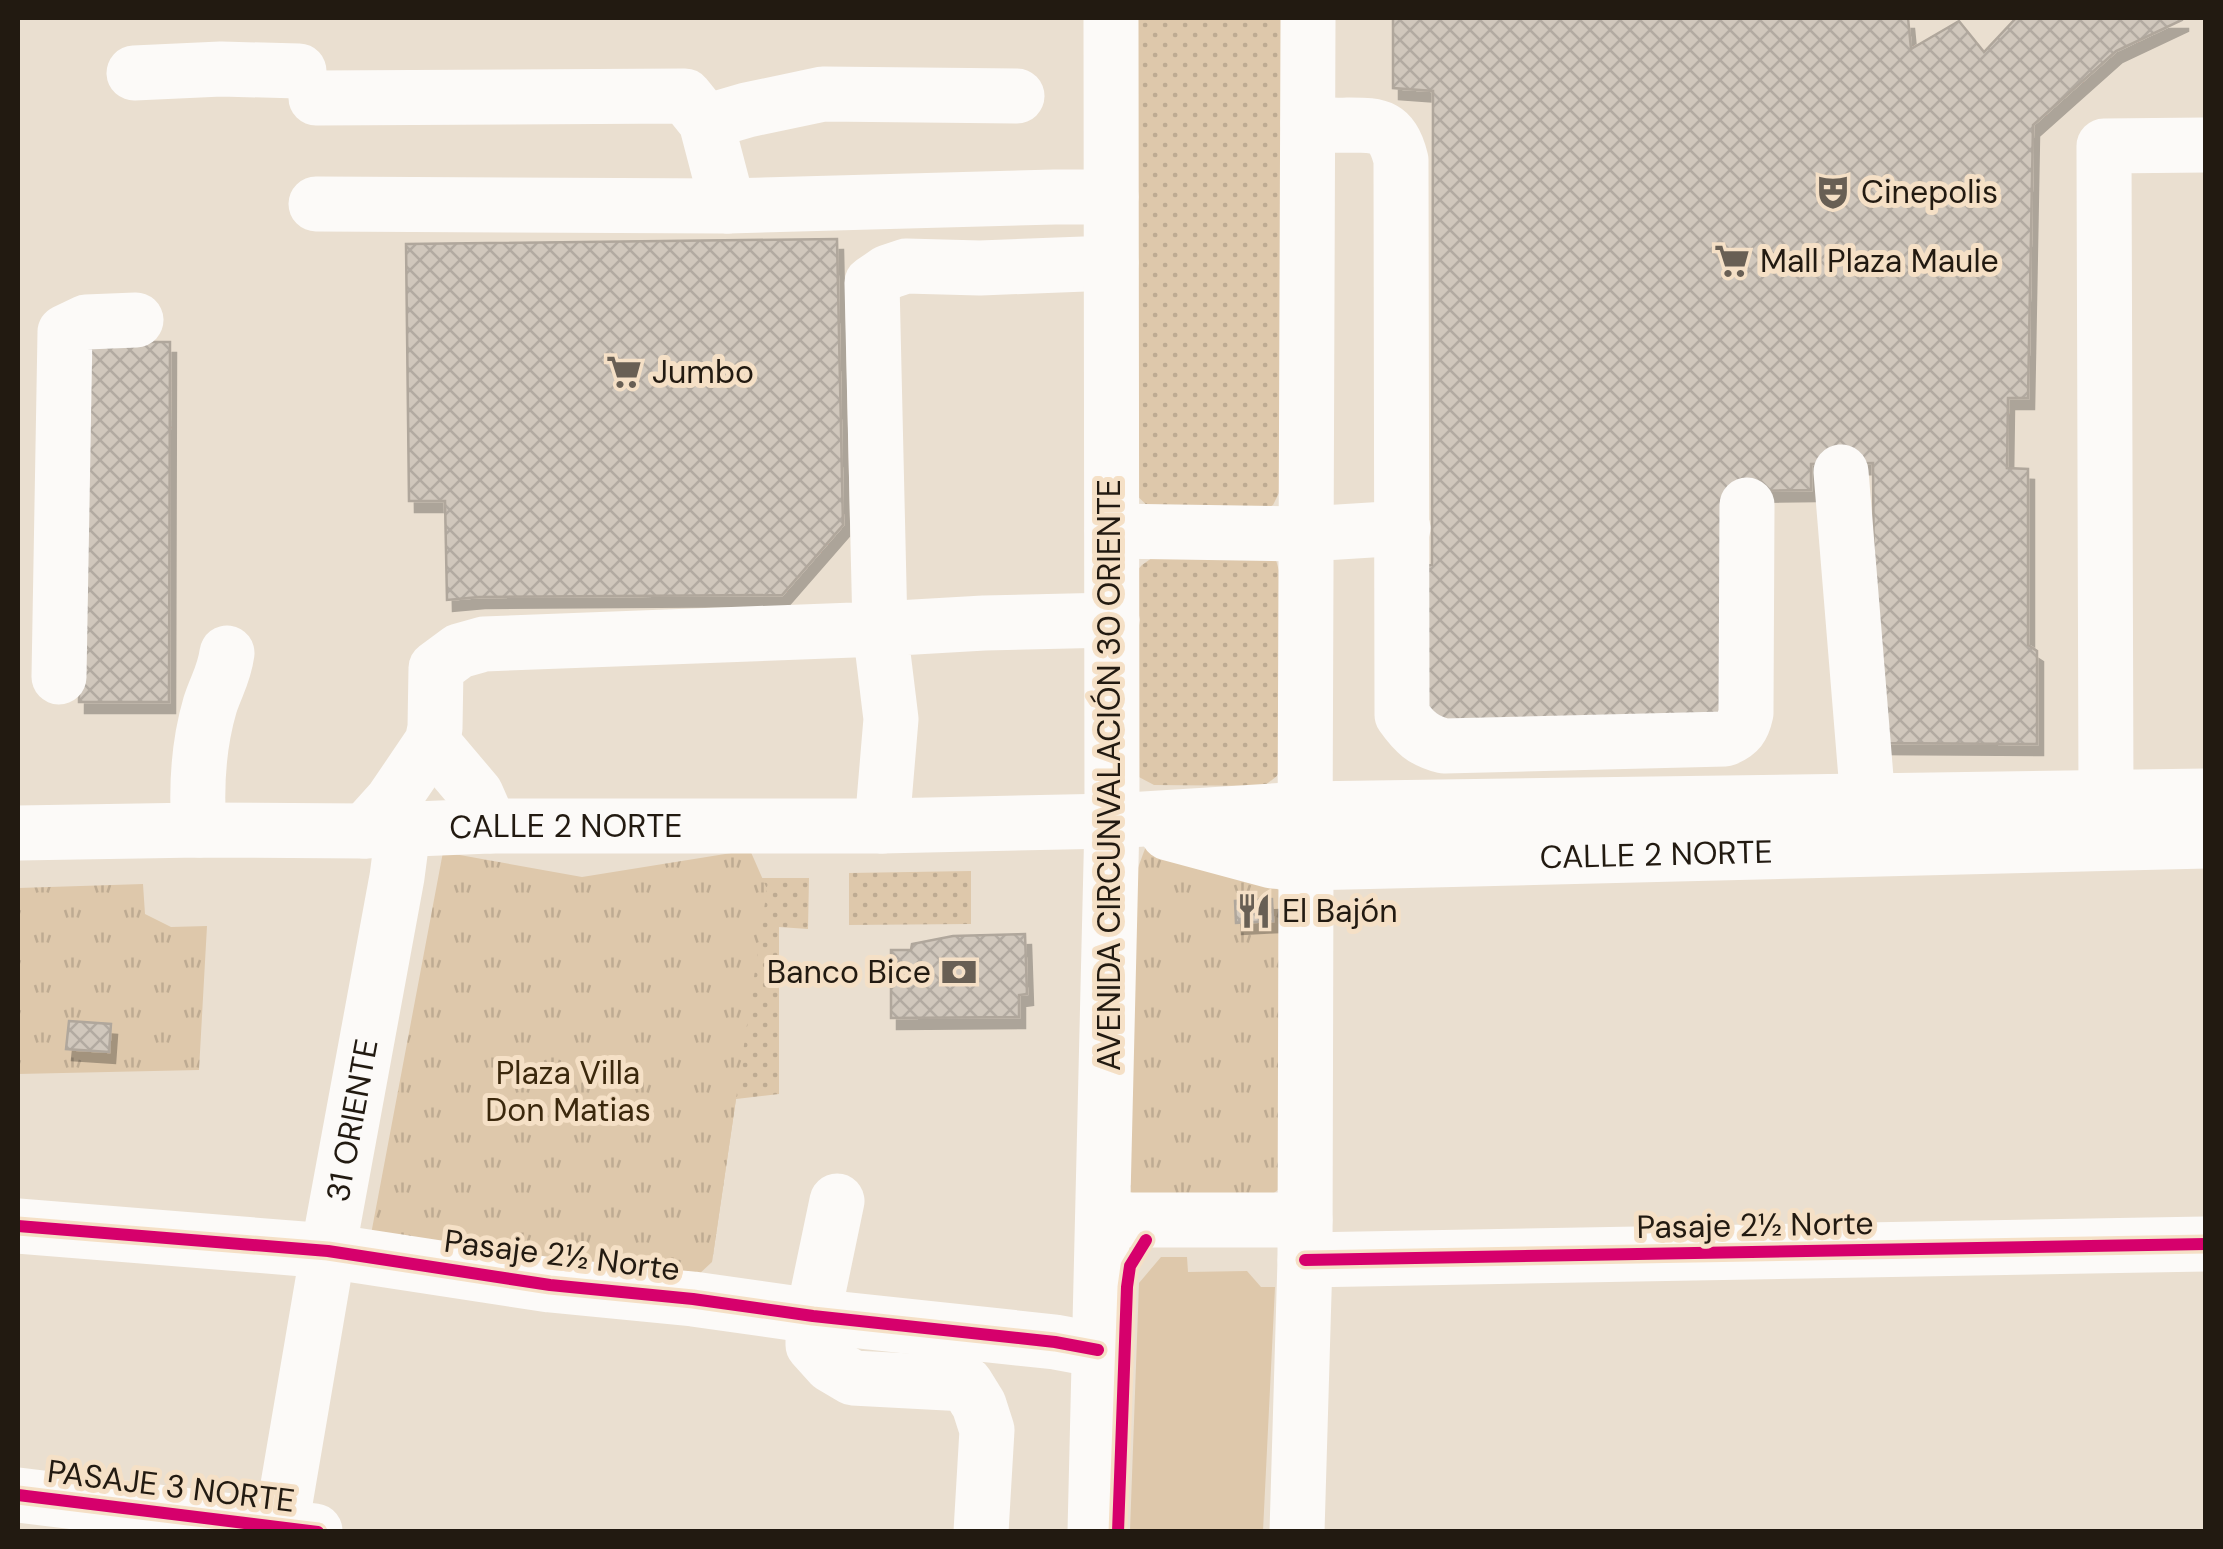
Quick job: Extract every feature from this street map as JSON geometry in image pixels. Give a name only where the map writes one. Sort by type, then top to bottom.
[{"type":"main road","name":"AVENIDA CIRCUNVALACIÓN 30 ORIENTE","points":[[1095,1532],[1112,821],[1112,531],[1088,264],[1111,198],[1112,18]]},
{"type":"main road","points":[[1297,1532],[1305,1240],[1308,18]]},
{"type":"main road","points":[[134,73],[221,69],[307,84],[685,96],[706,122],[728,206]]},
{"type":"main road","points":[[706,122],[823,94],[1017,96]]},
{"type":"main road","points":[[1308,123],[1378,125],[1390,133],[1398,147],[1402,715],[1412,730],[1427,742],[1444,746],[1726,740],[1736,734],[1746,713],[1747,505]]},
{"type":"main road","points":[[2106,799],[2104,146],[2206,144]]},
{"type":"main road","points":[[316,204],[728,206],[944,200],[952,188],[968,180],[1004,177],[1030,178],[1038,186],[1039,199],[1111,198]]},
{"type":"main road","points":[[882,826],[891,719],[880,629],[872,283],[906,266],[1088,264]]},
{"type":"main road","points":[[59,677],[65,332],[86,322],[136,320]]},
{"type":"main road","points":[[1841,472],[1868,802]]},
{"type":"main road","points":[[1112,531],[1307,534],[1403,528]]},
{"type":"main road","points":[[384,831],[392,801],[432,742],[436,668],[459,651],[484,644],[1112,620]]},
{"type":"main road","points":[[200,830],[196,790],[205,727],[227,653]]},
{"type":"main road","points":[[432,742],[476,794],[490,826]]},
{"type":"main road","name":"CALLE 2 NORTE","points":[[18,833],[384,831],[490,826],[882,826],[1112,821],[1304,809],[2206,796]]},
{"type":"main road","name":"CALLE 2 NORTE","points":[[1112,821],[1272,861],[1306,863],[2206,841]]},
{"type":"main road","name":"31 ORIENTE","points":[[293,1530],[328,1251],[397,878],[384,831]]},
{"type":"main road","points":[[837,1201],[813,1316],[813,1345],[831,1366],[852,1378],[966,1384],[979,1405],[986,1430],[981,1532]]},
{"type":"main road","name":"Pasaje 2½ Norte","points":[[1104,1220],[1305,1240],[2206,1244]]},
{"type":"main road","name":"Pasaje 2½ Norte","points":[[18,1226],[328,1251],[550,1284],[1098,1350]]},
{"type":"main road","name":"PASAJE 3 NORTE","points":[[18,1496],[293,1530]]},
{"type":"green space","points":[[1132,18],[1287,18],[1284,483],[1273,505],[1262,511],[1153,511],[1133,492]]},
{"type":"green space","points":[[1156,555],[1276,560],[1282,582],[1284,761],[1277,776],[1264,786],[1154,785],[1137,776],[1132,576]]},
{"type":"green space","points":[[1146,846],[1197,856],[1284,892],[1283,1186],[1270,1196],[1156,1201],[1127,1191],[1135,876]]},
{"type":"green space","name":"Plaza Villa Don Matias","points":[[750,850],[767,889],[712,1262],[697,1276],[366,1261],[443,852],[582,877]]},
{"type":"green space","points":[[971,871],[971,924],[849,925],[849,873]]},
{"type":"green space","points":[[747,878],[809,878],[808,929],[779,927],[779,1094],[736,1099],[712,1262]]},
{"type":"green space","points":[[143,884],[145,914],[171,927],[207,926],[199,1070],[18,1074],[18,888]]},
{"type":"green space","points":[[1161,1257],[1187,1257],[1188,1272],[1247,1271],[1261,1287],[1275,1287],[1263,1531],[1130,1531],[1139,1283]]},
{"type":"building","name":"Mall Plaza Maule","points":[[1393,18],[1908,18],[1911,49],[1959,21],[1984,52],[2016,18],[2182,18],[2116,51],[2033,125],[2028,398],[2008,398],[2007,468],[2028,469],[2028,645],[2037,651],[2037,744],[1875,743],[1873,463],[1811,464],[1811,490],[1730,491],[1729,723],[1424,725],[1424,566],[1432,565],[1433,91],[1393,88]]},
{"type":"building","name":"Jumbo","points":[[837,239],[843,525],[782,595],[447,600],[445,501],[409,501],[406,244]]},
{"type":"building","points":[[80,342],[170,342],[169,702],[79,702]]},
{"type":"building","name":"El Bajón","points":[[1272,899],[1273,921],[1236,923],[1235,901]]},
{"type":"building","name":"Banco Bice","points":[[1025,934],[1027,994],[1019,995],[1019,1017],[891,1018],[891,950],[911,950],[912,944],[953,936]]},
{"type":"building","points":[[69,1021],[111,1024],[109,1052],[66,1049]]},
{"type":"cycle path","points":[[18,1226],[328,1251],[550,1285],[1098,1350]]},
{"type":"cycle path","points":[[1118,1532],[1127,1287],[1130,1266],[1146,1240]]},
{"type":"cycle path","points":[[1305,1260],[2206,1244]]},
{"type":"cycle path","points":[[18,1495],[318,1532]]},
{"type":"place","name":"Cinepolis","points":[[1833,192]]},
{"type":"place","name":"Mall Plaza Maule","points":[[1732,261]]},
{"type":"place","name":"Jumbo","points":[[624,372]]},
{"type":"place","name":"El Bajón","points":[[1254,911]]},
{"type":"place","name":"Banco Bice","points":[[959,972]]}]
